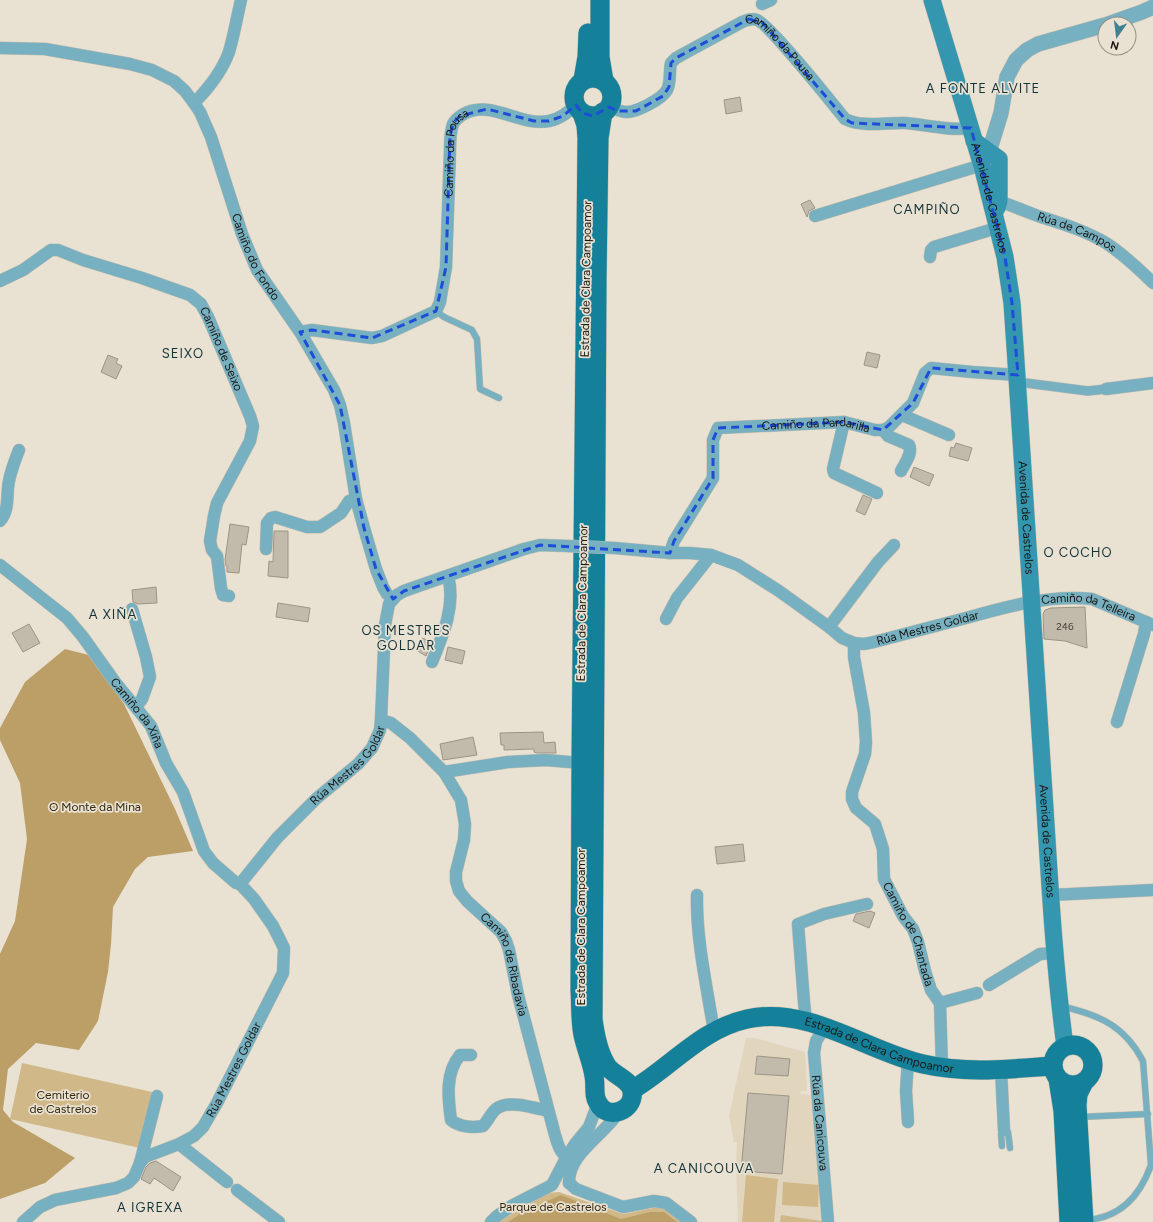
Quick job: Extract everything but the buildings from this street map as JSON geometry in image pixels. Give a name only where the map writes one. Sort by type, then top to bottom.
[{"type":"main road","name":"Estrada de Clara Campoamor","points":[[588,0],[587,57],[583,80],[575,88],[574,100],[586,124],[587,146],[580,989],[583,1035],[594,1076],[597,1097]]},
{"type":"main road","name":"Estrada de Clara Campoamor","points":[[600,0],[600,57],[604,81],[612,93],[611,102],[606,110],[599,138],[593,1019],[598,1046],[603,1058],[608,1067],[626,1084]]},
{"type":"main road","name":"Avenida de Castrelos","points":[[932,0],[972,135]]},
{"type":"main road","points":[[583,80],[593,78],[604,81]]},
{"type":"main road","points":[[579,109],[593,116],[606,110]]},
{"type":"main road","points":[[972,135],[987,158]]},
{"type":"main road","name":"Avenida de Castrelos","points":[[987,158],[1012,303],[1018,378],[1030,603],[1051,895],[1065,1046]]},
{"type":"main road","name":"Estrada de Clara Campoamor","points":[[597,1097],[598,1086],[602,1081],[613,1076],[626,1084],[648,1080],[687,1049],[714,1032],[747,1019],[760,1018],[788,1019],[806,1022],[824,1027],[884,1052],[908,1060],[942,1068],[1055,1072]]},
{"type":"main road","points":[[1071,1045],[1082,1047],[1091,1056],[1093,1061],[1092,1073],[1084,1082],[1078,1094],[1077,1100],[1079,1221],[1063,1111],[1055,1072],[1056,1054],[1065,1046],[1071,1045]]},
{"type":"main road","points":[[1055,1072],[1063,1083],[1077,1085],[1084,1082]]},
{"type":"main road","points":[[597,1097],[606,1112],[618,1113],[623,1111],[631,1102],[632,1096],[626,1084]]},
{"type":"street","points":[[194,103],[217,76],[229,52],[241,0]]},
{"type":"street","points":[[1131,16],[1153,7]]},
{"type":"street","name":"Camiño da Pousa","points":[[606,110],[627,112],[636,111],[662,96],[668,87],[671,63],[676,58],[749,19],[757,20],[763,23],[845,119],[852,123],[907,123],[956,130],[972,135]]},
{"type":"street","points":[[987,158],[1001,113],[1007,77],[1012,66],[1021,55],[1038,44],[1046,41],[1097,27]]},
{"type":"street","name":"Camiño do Fondo","points":[[0,48],[45,49],[130,64],[152,70],[174,81],[185,91],[194,103],[200,112],[211,137],[242,234],[257,270],[300,332],[334,390],[340,404],[356,499],[376,569],[383,587],[387,594],[393,599]]},
{"type":"street","name":"Camiño da Pousa","points":[[436,311],[440,302],[446,267],[450,135],[454,122],[467,112],[476,110],[487,109],[534,121],[549,121],[579,109]]},
{"type":"street","points":[[815,216],[987,158],[1002,129],[1001,113]]},
{"type":"street","points":[[930,257],[931,250],[934,247],[990,230],[995,211]]},
{"type":"street","name":"Rúa de Campos","points":[[995,211],[1039,216],[1072,227],[1106,243],[1135,265],[1153,283]]},
{"type":"street","name":"Camiño de Seixo","points":[[0,281],[23,270],[52,250],[58,250],[83,260],[142,278],[190,295],[201,304],[242,396],[253,426],[250,441],[217,503],[210,541],[212,550],[216,556],[223,595],[229,596]]},
{"type":"street","points":[[300,332],[312,330],[372,338],[382,336],[436,311]]},
{"type":"street","name":"Camiño da Pardarilla","points":[[670,553],[674,541],[713,478],[713,440],[718,428],[844,422],[875,430],[883,430],[889,427],[902,415],[913,402],[925,373],[931,368],[1018,378]]},
{"type":"street","points":[[1018,378],[1088,391],[1153,383]]},
{"type":"street","points":[[902,415],[949,435]]},
{"type":"street","points":[[844,422],[833,469],[834,473],[877,494]]},
{"type":"street","points":[[883,430],[888,436],[909,444],[910,451],[901,471]]},
{"type":"street","points":[[0,521],[5,515],[7,507],[8,482],[19,450]]},
{"type":"street","points":[[266,549],[268,523],[271,518],[275,517],[307,527],[320,527],[341,513],[349,501],[356,499]]},
{"type":"street","points":[[393,599],[404,591],[540,544],[711,555],[738,564],[779,591],[842,638],[854,643]]},
{"type":"street","points":[[829,627],[878,562],[894,545]]},
{"type":"street","points":[[666,619],[677,598],[711,555]]},
{"type":"street","name":"Camiño da Xiña","points":[[0,565],[67,618],[83,637],[115,682],[151,726],[166,763],[183,792],[204,851],[213,863],[236,883],[240,884]]},
{"type":"street","points":[[432,662],[446,626],[451,590],[448,576]]},
{"type":"street","name":"Rúa Mestres Goldar","points":[[140,1162],[145,1157],[179,1144],[194,1136],[203,1127],[217,1103],[283,973],[284,948],[273,926],[254,899],[240,884],[277,838],[317,798],[358,764],[376,740],[380,730],[381,720],[384,625],[389,604],[393,599]]},
{"type":"street","name":"Camiño da Telleira","points":[[1030,603],[1046,600],[1092,599],[1149,623],[1144,634],[1117,722]]},
{"type":"street","name":"Rúa Mestres Goldar","points":[[854,643],[864,644],[874,642],[1007,607],[1030,603]]},
{"type":"street","points":[[132,609],[146,657],[150,677],[142,698],[136,707]]},
{"type":"street","name":"Camiño de Chantada","points":[[854,643],[854,657],[864,713],[866,742],[865,754],[852,792],[852,799],[856,808],[875,824],[883,849],[884,879],[903,916],[913,929],[918,942],[924,971],[931,990],[940,1003],[942,1068]]},
{"type":"street","name":"Camiño de Ribadavia","points":[[381,720],[391,722],[410,738],[444,772],[461,800],[465,824],[464,840],[456,872],[459,891],[467,901],[501,932],[506,941],[518,995],[558,1146],[570,1160]]},
{"type":"street","points":[[444,772],[508,762],[546,760],[581,763]]},
{"type":"street","points":[[1051,895],[1153,890]]},
{"type":"street","points":[[697,895],[698,928],[714,1032]]},
{"type":"street","points":[[806,1022],[798,924],[824,914],[867,904]]},
{"type":"street","points":[[989,985],[1040,954],[1056,953]]},
{"type":"street","points":[[940,1003],[977,993]]},
{"type":"street","name":"Rúa da Canicouva","points":[[824,1027],[816,1041],[814,1053],[828,1222]]},
{"type":"street","points":[[471,1055],[460,1055],[456,1060],[448,1088],[451,1120],[456,1124],[475,1128],[483,1126],[496,1109],[502,1106],[524,1105],[548,1111]]},
{"type":"street","points":[[908,1060],[906,1090],[908,1122]]},
{"type":"street","points":[[1001,1070],[1004,1130]]},
{"type":"street","points":[[23,1222],[40,1207],[55,1200],[116,1188],[128,1183],[134,1177],[140,1162],[157,1096]]},
{"type":"street","points":[[569,1183],[570,1160],[575,1144],[589,1127],[597,1097]]},
{"type":"street","points":[[552,1185],[570,1160],[578,1157],[618,1113]]},
{"type":"street","points":[[179,1144],[227,1182]]},
{"type":"street","points":[[491,1222],[513,1205],[560,1182],[569,1183],[576,1189],[623,1207],[654,1201],[666,1203],[691,1222]]},
{"type":"street","points":[[237,1190],[279,1222]]},
{"type":"lane","points":[[436,311],[444,317],[472,330],[477,339],[480,389],[499,398]]},
{"type":"lane","points":[[1060,1005],[1089,1013],[1111,1024],[1124,1034],[1136,1047],[1143,1061],[1148,1114],[1151,1165],[1140,1190],[1128,1204],[1112,1214],[1095,1219],[1079,1221]]},
{"type":"lane","points":[[1077,1118],[1148,1114]]},
{"type":"lane","points":[[1002,1146],[1000,1134],[1004,1130],[1008,1132],[1010,1148]]},
{"type":"highlighted area","points":[[749,19],[763,23],[845,119],[852,123],[971,128],[1005,257],[1012,303],[1018,375],[931,368],[913,403],[883,430],[844,422],[718,428],[713,440],[713,478],[674,541],[670,553],[540,545],[404,591],[393,599],[376,569],[364,528],[340,405],[300,332],[312,330],[372,338],[436,311],[446,267],[450,135],[454,122],[460,116],[487,109],[534,121],[549,121],[563,116],[576,105],[582,113],[593,116],[609,107],[618,111],[636,111],[663,96],[669,87],[671,63],[676,58]]},
{"type":"shaded area","points":[[746,1038],[755,1038],[805,1052],[807,1091],[801,1091],[800,1094],[812,1095],[825,1222],[738,1222],[736,1167],[737,1142],[734,1142],[729,1116]]},
{"type":"green space","name":"O Monte da Mina","points":[[65,649],[89,655],[124,704],[175,809],[193,851],[148,857],[135,869],[113,907],[108,972],[98,1021],[79,1050],[36,1043],[8,1069],[3,1110],[13,1122],[75,1158],[45,1183],[0,1199],[0,954],[15,921],[27,839],[20,783],[0,740],[0,728],[25,682]]},
{"type":"green space","name":"Cemiterio de Castrelos","points":[[22,1063],[152,1092],[140,1148],[10,1119]]},
{"type":"green space","points":[[746,1175],[778,1179],[774,1222],[742,1222]]},
{"type":"green space","points":[[783,1182],[819,1185],[818,1207],[782,1205]]},
{"type":"green space","name":"Parque de Castrelos","points":[[559,1192],[623,1214],[663,1206],[684,1222],[498,1222],[548,1193]]},
{"type":"green space","name":"Parque de Castrelos","points":[[561,1195],[621,1219],[650,1212],[664,1212],[677,1222],[508,1222],[526,1210]]},
{"type":"green space","points":[[781,1215],[822,1221],[822,1222],[780,1222]]},
{"type":"district","name":"A FONTE ALVITE","points":[[983,88]]},
{"type":"district","name":"CAMPIÑO","points":[[927,209]]},
{"type":"district","name":"SEIXO","points":[[183,353]]},
{"type":"district","name":"O COCHO","points":[[1078,552]]},
{"type":"district","name":"A XIÑA","points":[[113,614]]},
{"type":"district","name":"OS MESTRES GOLDAR","points":[[406,638]]},
{"type":"district","name":"A CANICOUVA","points":[[704,1168]]},
{"type":"district","name":"A IGREXA","points":[[150,1207]]}]
